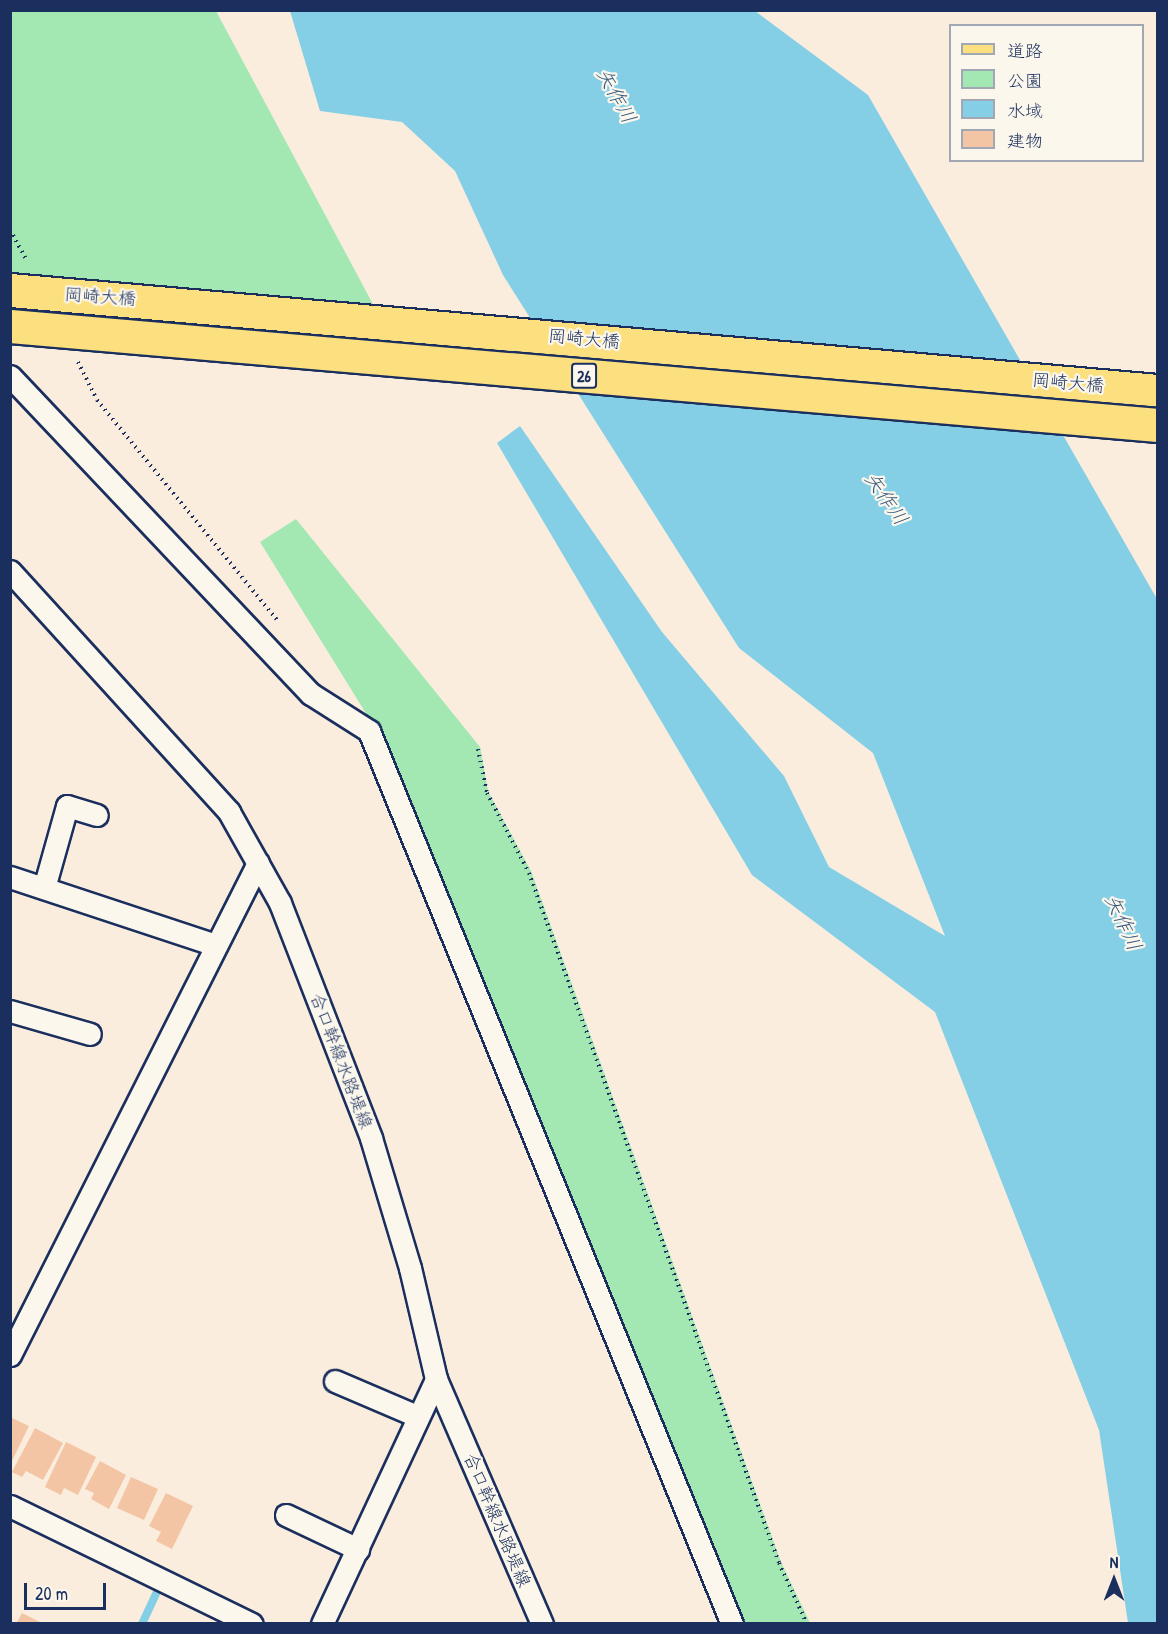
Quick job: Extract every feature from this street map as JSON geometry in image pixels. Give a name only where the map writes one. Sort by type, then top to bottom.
[{"type":"main road","name":"岡崎大橋","points":[[10,290],[1158,392]]},
{"type":"main road","name":"岡崎大橋","points":[[10,326],[1158,425]]},
{"type":"street","points":[[10,376],[311,694],[369,731],[732,1623]]},
{"type":"street","name":"合口幹線水路堤線","points":[[10,571],[229,812],[280,903],[371,1138],[410,1268],[436,1379],[542,1623]]},
{"type":"street","points":[[44,888],[67,806],[97,815]]},
{"type":"street","points":[[10,1355],[213,944],[258,863]]},
{"type":"street","points":[[10,877],[213,944]]},
{"type":"street","points":[[10,1011],[90,1034]]},
{"type":"street","points":[[322,1623],[436,1379]]},
{"type":"street","points":[[335,1381],[417,1416]]},
{"type":"street","points":[[10,1506],[252,1623]]},
{"type":"street","points":[[286,1515],[358,1549]]},
{"type":"path","points":[[10,230],[44,293]]},
{"type":"path","points":[[76,357],[97,400],[286,630]]},
{"type":"path","points":[[478,749],[487,793],[529,873],[775,1552],[807,1623]]},
{"type":"green space","points":[[11,11],[216,11],[382,321],[11,296]]},
{"type":"green space","points":[[296,519],[480,747],[488,791],[531,871],[781,1562],[810,1623],[739,1623],[375,728],[260,542]]},
{"type":"water","name":"矢作川","points":[[290,11],[755,11],[868,95],[1157,599],[1157,1623],[1128,1623],[1099,1430],[935,1012],[752,875],[497,443],[520,426],[662,632],[784,776],[829,867],[945,936],[873,753],[739,648],[503,275],[455,171],[402,122],[320,111]]},
{"type":"building","points":[[10,1417],[29,1426],[10,1465]]},
{"type":"building","points":[[35,1428],[63,1443],[43,1480],[26,1471],[22,1477],[12,1472]]},
{"type":"building","points":[[66,1442],[96,1457],[78,1495],[64,1488],[61,1495],[45,1487]]},
{"type":"building","points":[[100,1461],[126,1475],[109,1509],[91,1499],[94,1493],[85,1489]]},
{"type":"building","points":[[131,1477],[158,1489],[144,1520],[117,1508]]},
{"type":"building","points":[[166,1493],[193,1506],[172,1549],[156,1541],[161,1532],[149,1526]]},
{"type":"building","points":[[22,1613],[44,1624],[16,1624]]},
{"type":"waterway","points":[[142,1624],[162,1581]]}]
